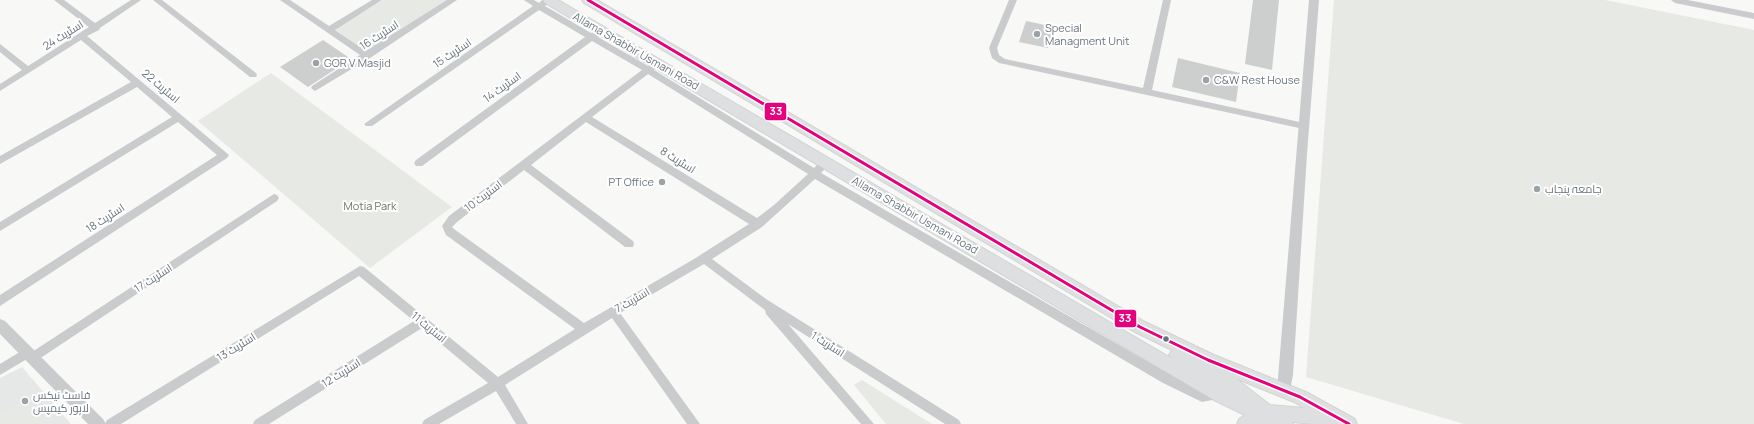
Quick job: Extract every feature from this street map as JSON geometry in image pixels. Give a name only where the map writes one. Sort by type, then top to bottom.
[{"type":"main road","name":"Allama Shabbir Usmani Road","points":[[588,0],[1140,327],[1208,360],[1310,402],[1343,421]]},
{"type":"main road","name":"Allama Shabbir Usmani Road","points":[[545,2],[652,67],[825,162],[1218,394],[1270,419]]},
{"type":"main road","points":[[1140,327],[1178,356],[1228,382],[1270,419]]},
{"type":"main road","points":[[1245,424],[1270,419],[1343,421]]},
{"type":"street","points":[[58,0],[96,28]]},
{"type":"street","name":"اسٹریٹ 24","points":[[0,88],[96,28],[137,0]]},
{"type":"street","points":[[157,0],[253,75]]},
{"type":"street","points":[[284,0],[367,56]]},
{"type":"street","points":[[329,30],[378,0]]},
{"type":"street","name":"اسٹریٹ 16","points":[[315,88],[453,0]]},
{"type":"street","points":[[528,0],[545,2]]},
{"type":"street","points":[[1013,0],[993,48],[995,56],[1002,61],[1304,126]]},
{"type":"street","points":[[1147,91],[1167,0]]},
{"type":"street","points":[[1284,390],[1314,0]]},
{"type":"street","points":[[1675,0],[1754,16]]},
{"type":"street","name":"اسٹریٹ 15","points":[[369,124],[545,2]]},
{"type":"street","name":"اسٹریٹ 14","points":[[419,163],[596,33]]},
{"type":"street","name":"اسٹریٹ 22","points":[[82,36],[224,155]]},
{"type":"street","points":[[0,47],[28,70]]},
{"type":"street","points":[[652,67],[815,174],[1167,379],[1202,396],[1218,394]]},
{"type":"street","name":"اسٹریٹ 10","points":[[584,329],[450,232],[447,226],[453,219],[652,67]]},
{"type":"street","points":[[0,160],[138,82]]},
{"type":"street","points":[[0,226],[179,117]]},
{"type":"street","name":"اسٹریٹ 8","points":[[586,118],[758,224]]},
{"type":"street","name":"اسٹریٹ 18","points":[[0,301],[224,155]]},
{"type":"street","name":"اسٹریٹ 7","points":[[428,424],[498,384],[613,311],[705,259],[758,224],[815,174],[825,162]]},
{"type":"street","points":[[524,165],[629,244]]},
{"type":"street","name":"اسٹریٹ 17","points":[[0,370],[30,355],[274,198]]},
{"type":"street","name":"اسٹریٹ 1","points":[[705,259],[762,302],[955,424]]},
{"type":"street","name":"اسٹریٹ 11","points":[[360,270],[498,384],[522,424]]},
{"type":"street","name":"اسٹریٹ 13","points":[[111,424],[360,270]]},
{"type":"street","points":[[762,302],[868,424]]},
{"type":"street","points":[[613,311],[694,424]]},
{"type":"street","name":"اسٹریٹ 12","points":[[259,424],[422,322]]},
{"type":"street","points":[[0,325],[98,424]]},
{"type":"shaded area","name":"فاسٹ نیکس لاہور کیمپس","points":[[22,367],[71,424],[0,424],[0,378]]},
{"type":"green space","points":[[383,0],[450,0],[368,53],[335,29]]},
{"type":"green space","name":"جامعہ پنجاب","points":[[1334,0],[1605,0],[1754,30],[1754,424],[1464,424],[1306,377]]},
{"type":"green space","name":"Motia Park","points":[[271,73],[452,207],[370,268],[198,121]]},
{"type":"green space","points":[[862,380],[932,424],[886,424],[854,385]]},
{"type":"green space","points":[[26,403],[46,424],[0,424],[0,415]]},
{"type":"building","points":[[1253,0],[1279,0],[1272,70],[1245,64]]},
{"type":"building","name":"Special Managment Unit","points":[[1026,21],[1055,27],[1048,48],[1019,42]]},
{"type":"building","name":"GOR V Masjid","points":[[323,40],[351,59],[308,87],[280,67]]},
{"type":"building","name":"C&W Rest House","points":[[1178,58],[1240,73],[1236,102],[1172,87]]},
{"type":"transit line","name":"33","points":[[588,0],[1140,327],[1208,360],[1300,397],[1349,424]]},
{"type":"place","name":"Special Managment Unit","points":[[1037,34]]},
{"type":"place","name":"GOR V Masjid","points":[[316,63]]},
{"type":"place","name":"C&W Rest House","points":[[1206,80]]},
{"type":"place","name":"PT Office","points":[[662,182]]},
{"type":"place","name":"جامعہ پنجاب","points":[[1537,189]]},
{"type":"place","name":"فاسٹ نیکس لاہور کیمپس","points":[[25,401]]}]
